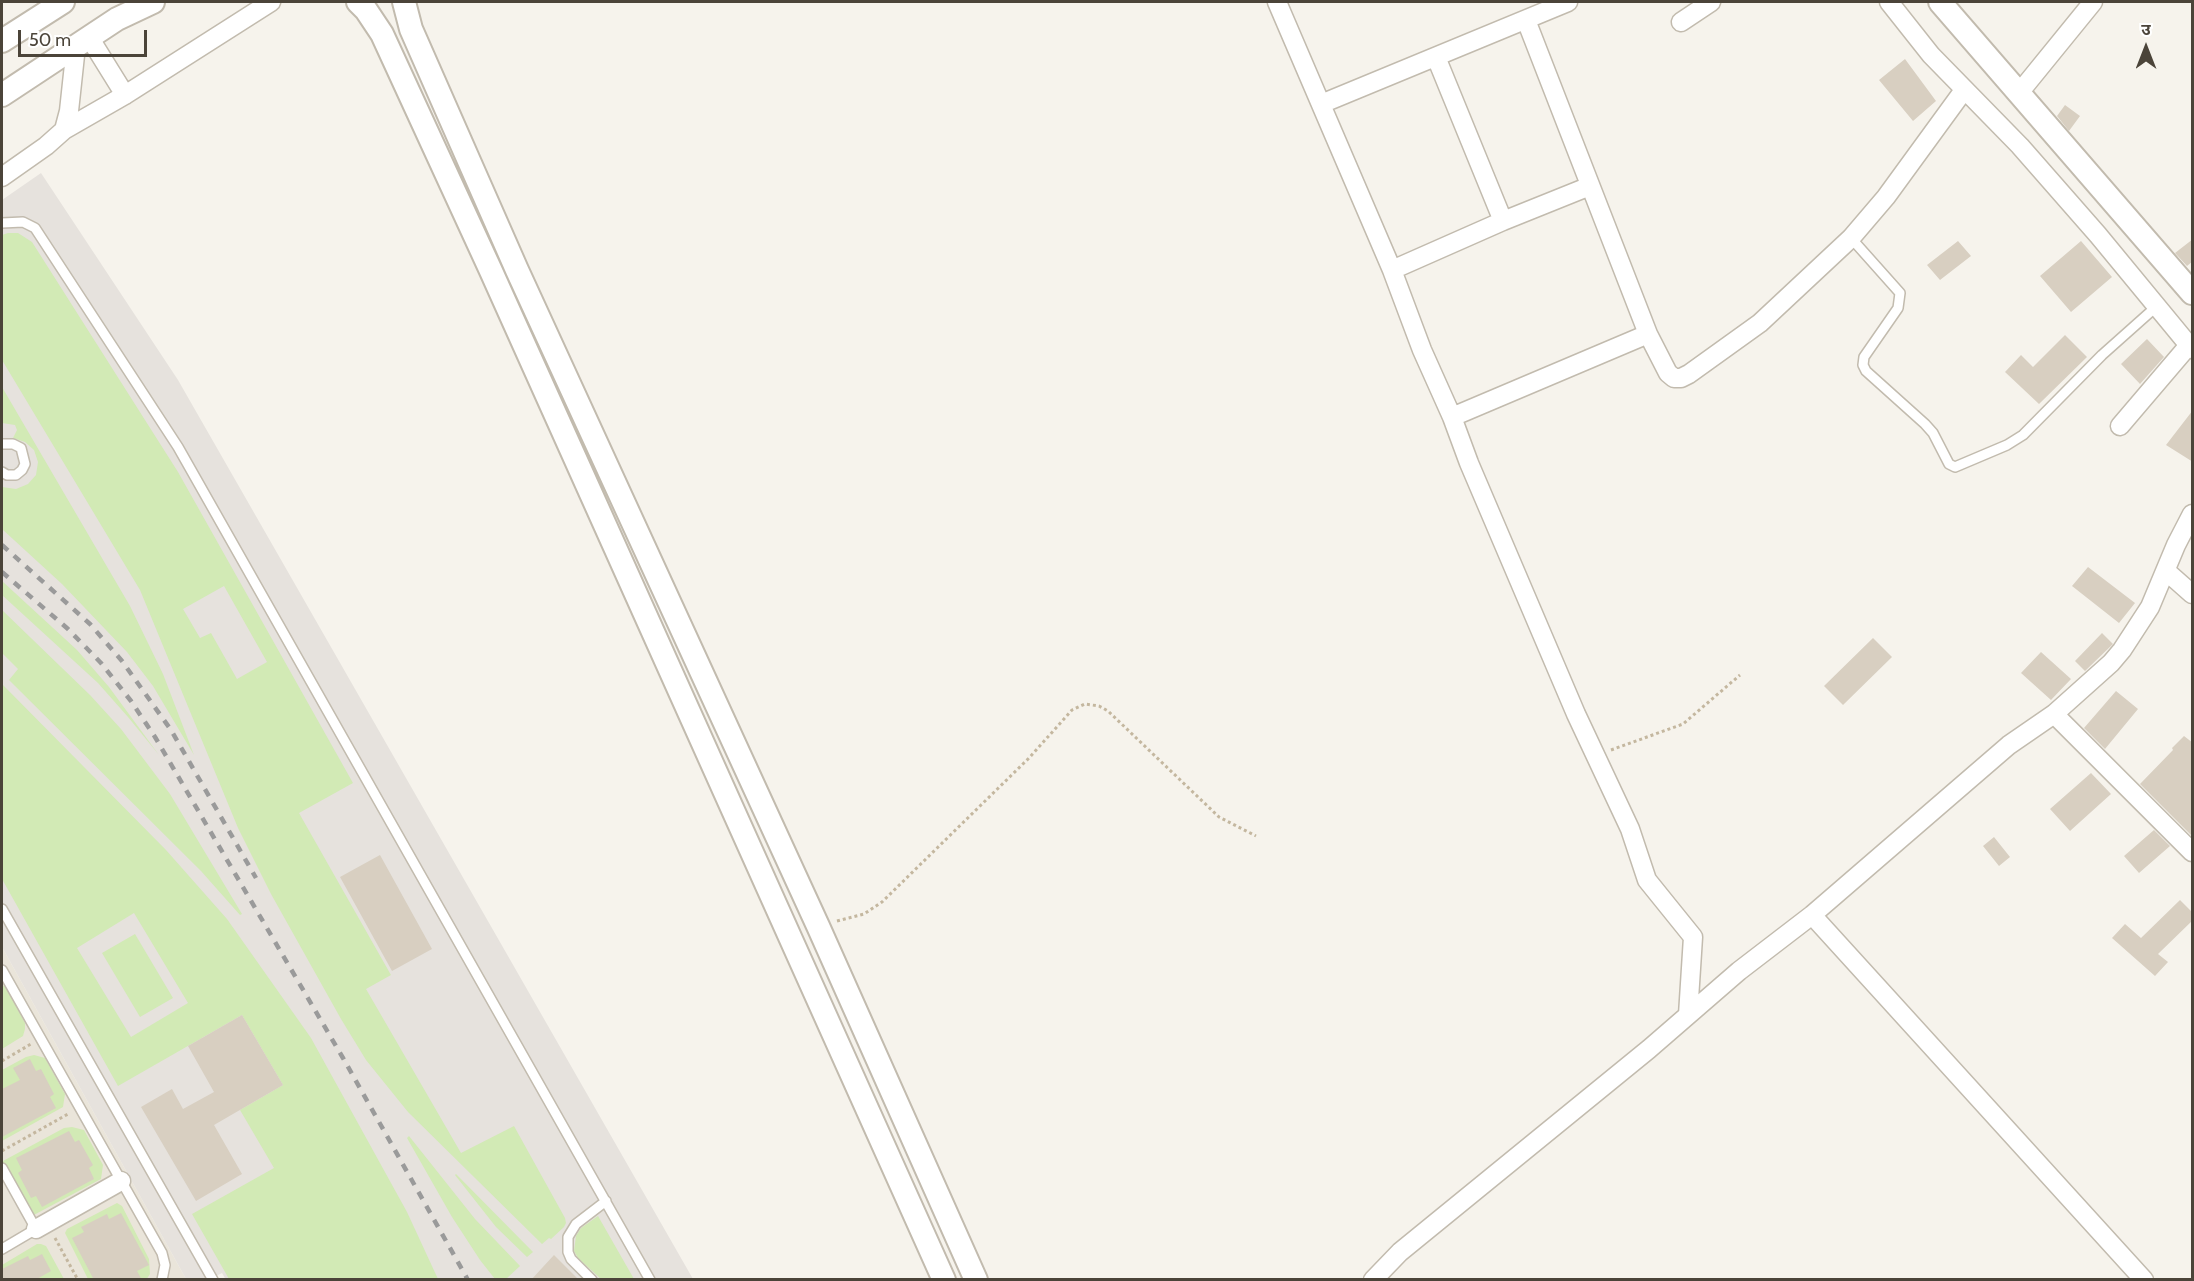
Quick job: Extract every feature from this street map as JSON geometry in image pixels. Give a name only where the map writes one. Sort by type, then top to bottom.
[{"type":"street","points":[[2,42],[63,2]]},
{"type":"street","points":[[2,95],[117,19],[153,2]]},
{"type":"street","points":[[2,177],[46,146],[64,130],[125,95],[271,2]]},
{"type":"street","points":[[358,2],[382,34],[496,282],[944,1280]]},
{"type":"street","points":[[404,2],[411,29],[517,270],[818,926],[976,1280]]},
{"type":"street","points":[[1277,2],[1392,270],[1422,350],[1470,463],[1595,755],[1630,829],[1647,880],[1693,937],[1688,1015]]},
{"type":"street","points":[[1321,104],[1568,2]]},
{"type":"street","points":[[1681,22],[1711,2]]},
{"type":"street","points":[[1889,2],[1931,55],[2020,146],[2191,347],[2120,426]]},
{"type":"street","points":[[1940,2],[2193,293]]},
{"type":"street","points":[[2019,93],[2093,2]]},
{"type":"street","points":[[1526,20],[1648,334],[1668,373],[1674,378],[1681,378],[1760,323],[1851,238],[1886,197],[1964,90]]},
{"type":"street","points":[[82,42],[125,95]]},
{"type":"street","points":[[64,130],[82,42]]},
{"type":"street","points":[[1437,57],[1503,221]]},
{"type":"street","points":[[1392,270],[1590,186]]},
{"type":"street","points":[[1452,417],[1648,334]]},
{"type":"street","points":[[1373,1280],[1400,1252],[1739,971],[1812,915],[2009,745],[2054,714],[2111,663],[2150,607],[2176,545],[2193,514]]},
{"type":"street","points":[[2166,571],[2193,594]]},
{"type":"street","points":[[2054,714],[2193,852]]},
{"type":"street","points":[[1812,915],[2144,1280]]},
{"type":"street","points":[[41,1226],[121,1181]]},
{"type":"lane","points":[[2,223],[23,222],[34,228],[178,447],[650,1280]]},
{"type":"lane","points":[[1851,238],[1900,293],[1898,308],[1864,357],[1863,365],[1866,371],[1925,424],[1933,433],[1950,464],[1955,467],[2007,445],[2023,435],[2102,355],[2157,306]]},
{"type":"lane","points":[[2,444],[14,444],[21,448],[25,464],[22,470],[15,475],[2,472]]},
{"type":"lane","points":[[2,909],[213,1280]]},
{"type":"lane","points":[[2,970],[162,1253],[165,1265],[162,1280]]},
{"type":"lane","points":[[2,1168],[41,1226],[2,1249]]},
{"type":"lane","points":[[592,1280],[571,1259],[568,1252],[568,1237],[576,1224],[606,1201]]},
{"type":"path","points":[[1595,755],[1683,724],[1740,675]]},
{"type":"path","points":[[818,926],[864,914],[882,902],[1029,758],[1072,710],[1085,704],[1099,706],[1108,711],[1219,817],[1256,836]]},
{"type":"path","points":[[2,1060],[40,1039]]},
{"type":"path","points":[[2,1151],[80,1107]]},
{"type":"path","points":[[41,1226],[78,1280]]},
{"type":"shaded area","points":[[41,173],[178,380],[693,1279],[226,1280],[222,1273],[210,1279],[186,1279],[2,947],[2,200]]},
{"type":"shaded area","points":[[2,947],[186,1279],[2,1279]]},
{"type":"green space","points":[[18,233],[32,242],[178,472],[353,783],[299,813],[391,975],[366,989],[461,1153],[514,1126],[565,1218],[564,1227],[542,1244],[408,1112],[366,1060],[271,894],[238,828],[140,590],[2,360],[2,235]],"holes":[[[224,586],[267,662],[237,679],[211,633],[200,638],[183,609]]]},
{"type":"green space","points":[[2,387],[130,606],[163,674],[194,755],[153,686],[127,652],[62,584],[2,529],[2,487],[16,489],[28,484],[36,475],[38,462],[34,450],[25,442],[13,438],[17,430],[15,425],[2,423]]},
{"type":"green space","points":[[2,581],[77,650],[109,687],[159,755],[98,683],[2,595]]},
{"type":"green space","points":[[2,610],[90,695],[121,729],[170,794],[242,914],[240,915],[201,871],[9,680],[18,669],[2,653]]},
{"type":"green space","points":[[2,684],[166,850],[227,919],[311,1038],[407,1212],[438,1279],[229,1279],[192,1214],[274,1168],[240,1110],[283,1085],[242,1015],[118,1086],[2,879]],"holes":[[[134,913],[188,1003],[131,1037],[77,948]]]},
{"type":"green space","points":[[135,934],[173,998],[140,1017],[102,953]]},
{"type":"green space","points":[[2,985],[6,987],[25,1023],[25,1029],[23,1036],[2,1049]]},
{"type":"green space","points":[[34,1055],[45,1058],[65,1094],[63,1107],[2,1141],[2,1070]]},
{"type":"green space","points":[[64,1128],[84,1130],[103,1165],[101,1179],[32,1216],[2,1164],[3,1161]]},
{"type":"green space","points":[[409,1136],[475,1219],[520,1266],[506,1279],[495,1279],[480,1260],[452,1217],[407,1138]]},
{"type":"green space","points":[[456,1174],[533,1252],[527,1257],[496,1227]]},
{"type":"green space","points":[[117,1203],[122,1206],[149,1259],[150,1274],[146,1280],[88,1279],[65,1233],[67,1229]]},
{"type":"green space","points":[[598,1216],[634,1279],[601,1279],[578,1258],[574,1251],[576,1236],[581,1228]]},
{"type":"green space","points":[[37,1244],[46,1246],[64,1279],[2,1279],[2,1265]]},
{"type":"building","points":[[1905,59],[1936,101],[1913,121],[1879,80]]},
{"type":"building","points":[[2065,105],[2080,116],[2069,131],[2057,116]]},
{"type":"building","points":[[2193,239],[2193,261],[2187,266],[2175,253]]},
{"type":"building","points":[[1958,241],[1971,256],[1940,280],[1927,265]]},
{"type":"building","points":[[2081,241],[2112,277],[2071,312],[2040,276]]},
{"type":"building","points":[[2065,335],[2087,357],[2039,404],[2005,372],[2021,355],[2033,367]]},
{"type":"building","points":[[2147,339],[2164,357],[2140,384],[2121,364]]},
{"type":"building","points":[[2193,410],[2193,462],[2166,445]]},
{"type":"building","points":[[2088,567],[2135,603],[2119,623],[2072,586]]},
{"type":"building","points":[[2102,633],[2113,644],[2085,671],[2075,661]]},
{"type":"building","points":[[1873,638],[1892,657],[1843,705],[1824,686]]},
{"type":"building","points":[[2041,652],[2071,679],[2051,700],[2021,673]]},
{"type":"building","points":[[2116,691],[2138,709],[2105,749],[2084,728]]},
{"type":"building","points":[[2184,736],[2193,743],[2193,837],[2140,784]]},
{"type":"building","points":[[2091,773],[2111,794],[2070,831],[2050,809]]},
{"type":"building","points":[[2154,830],[2170,846],[2139,873],[2124,856]]},
{"type":"building","points":[[1994,837],[2010,857],[1999,866],[1983,846]]},
{"type":"building","points":[[380,855],[432,949],[392,971],[340,877]]},
{"type":"building","points":[[2180,900],[2193,913],[2193,920],[2158,954],[2168,962],[2155,976],[2112,938],[2125,924],[2141,938]]},
{"type":"building","points":[[242,1015],[283,1085],[214,1125],[242,1174],[196,1201],[141,1107],[172,1089],[183,1109],[214,1092],[188,1046]]},
{"type":"building","points":[[30,1059],[36,1071],[41,1069],[54,1094],[50,1097],[56,1108],[2,1137],[2,1089],[20,1080],[13,1068]]},
{"type":"building","points":[[69,1131],[75,1142],[79,1140],[93,1165],[89,1168],[94,1179],[42,1207],[36,1196],[31,1198],[18,1173],[22,1170],[16,1158]]},
{"type":"building","points":[[121,1213],[149,1265],[137,1271],[142,1280],[94,1280],[72,1238],[84,1232],[81,1227],[107,1214],[109,1219]]},
{"type":"building","points":[[42,1254],[51,1271],[35,1280],[2,1280],[2,1269],[28,1256],[30,1260]]},
{"type":"building","points":[[554,1255],[579,1280],[531,1280]]},
{"type":"railway","points":[[2,545],[90,624],[122,661],[171,730],[256,878]]},
{"type":"railway","points":[[2,572],[68,629],[101,663],[131,701],[155,737],[343,1058],[468,1280]]}]
